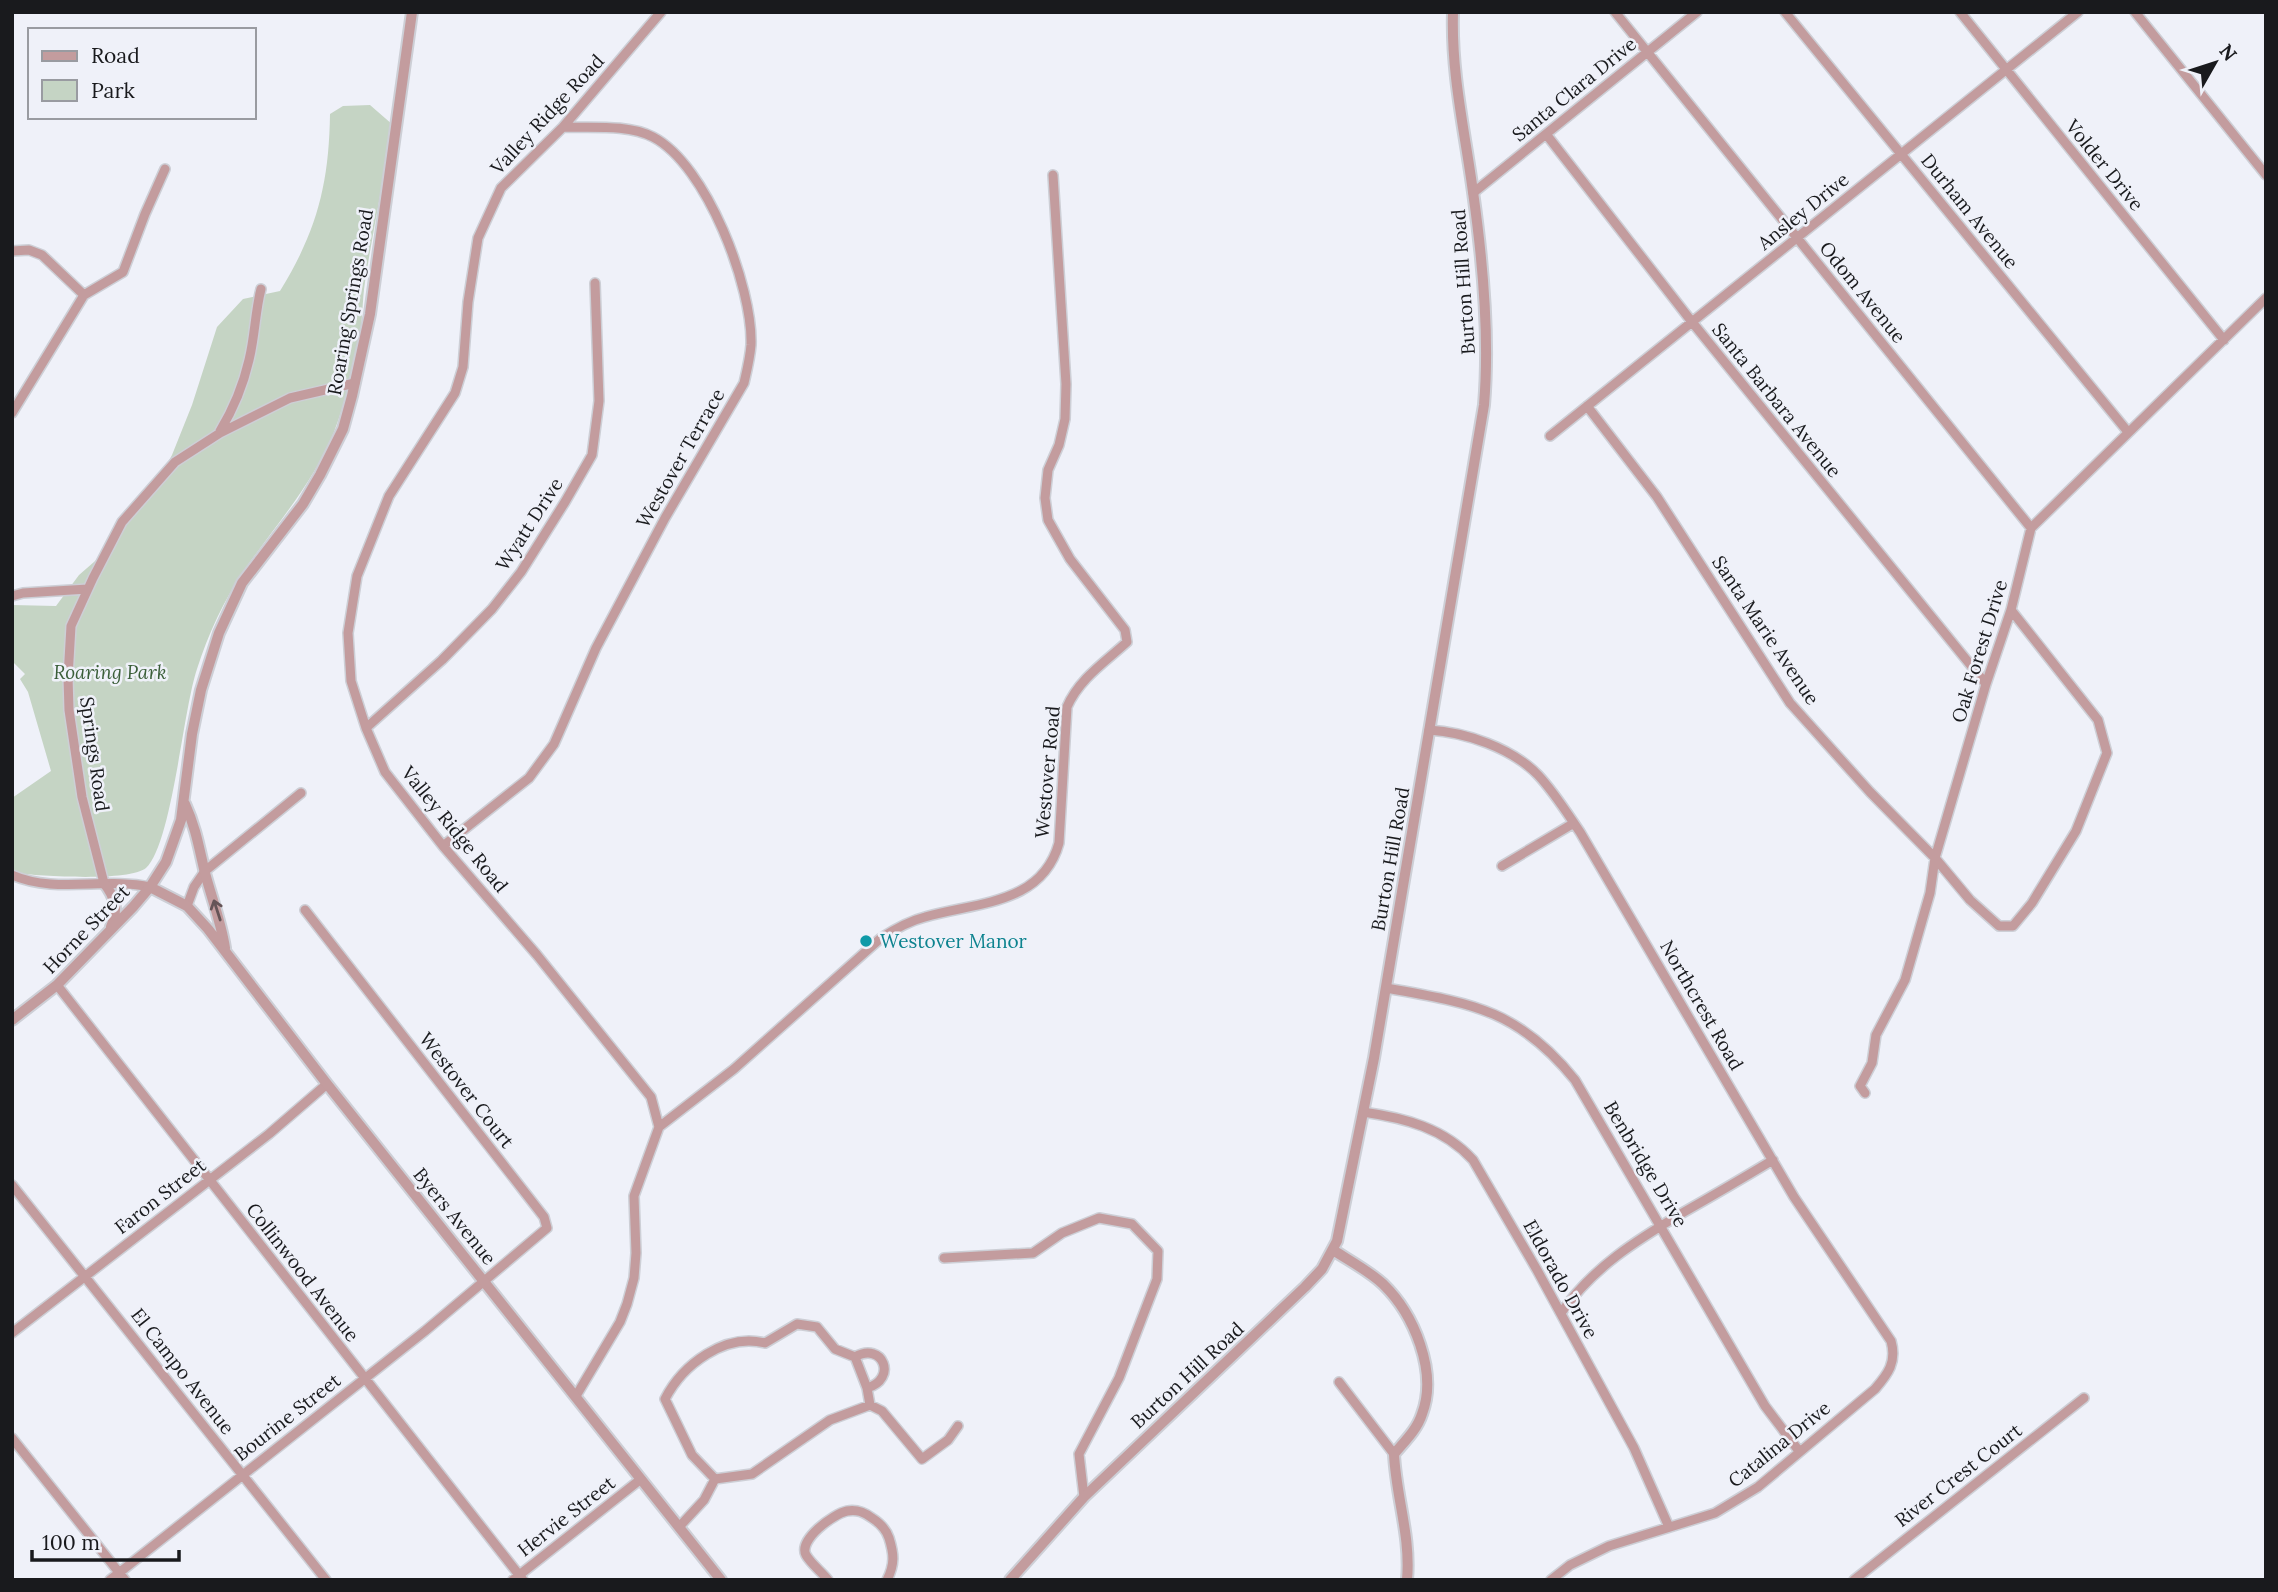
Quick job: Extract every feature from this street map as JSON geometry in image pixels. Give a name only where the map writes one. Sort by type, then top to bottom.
[{"type":"street","name":"Roaring Springs Road","points":[[150,887],[176,840],[185,804],[196,712],[206,668],[219,633],[242,583],[303,503],[342,429],[370,314],[412,12]]},
{"type":"street","name":"Valley Ridge Road","points":[[659,1127],[651,1097],[385,772],[366,728],[348,663],[350,607],[357,576],[390,496],[455,393],[459,382],[478,238],[501,188],[563,127],[661,12]]},
{"type":"street","name":"Burton Hill Road","points":[[1010,1580],[1084,1497],[1305,1287],[1322,1269],[1334,1250],[1386,988],[1485,393],[1487,339],[1473,193],[1457,98],[1453,12]]},
{"type":"street","name":"Odom Avenue","points":[[1615,12],[2031,528]]},
{"type":"street","name":"Santa Clara Drive","points":[[1473,193],[1698,12]]},
{"type":"street","name":"Durham Avenue","points":[[1785,12],[2128,432]]},
{"type":"street","name":"Volder Drive","points":[[1960,12],[2224,340]]},
{"type":"street","name":"Ansley Drive","points":[[1550,436],[2078,12]]},
{"type":"street","points":[[2135,12],[2266,174]]},
{"type":"street","name":"Westover Terrace","points":[[443,846],[529,778],[554,744],[596,648],[664,518],[744,383],[749,359],[751,343],[740,276],[712,205],[690,170],[666,146],[639,132],[563,127]]},
{"type":"street","name":"Santa Barbara Avenue","points":[[1546,134],[1692,322],[1986,684]]},
{"type":"street","points":[[12,414],[84,295],[123,272],[165,169]]},
{"type":"street","name":"Westover Road","points":[[659,1127],[734,1069],[881,938],[900,926],[923,917],[1025,891],[1054,861],[1059,844],[1067,707],[1073,692],[1127,642],[1125,630],[1062,547],[1048,520],[1045,498],[1048,470],[1065,419],[1066,375],[1053,175]]},
{"type":"street","points":[[12,251],[20,249],[42,255],[84,295]]},
{"type":"street","name":"Wyatt Drive","points":[[366,728],[442,660],[492,609],[521,572],[592,455],[600,401],[595,283]]},
{"type":"street","name":"Springs Road","points":[[220,433],[235,406],[250,357],[261,289]]},
{"type":"street","points":[[2031,528],[2266,298]]},
{"type":"street","name":"Springs Road","points":[[104,883],[82,797],[69,710],[68,677],[71,626],[121,522],[175,462],[220,433],[290,398],[355,383]]},
{"type":"street","name":"Santa Marie Avenue","points":[[1587,406],[1657,497],[1790,703],[1870,792],[1936,858],[1970,900],[1999,926],[2013,926],[2032,903],[2076,831],[2107,753],[2098,720],[2011,610]]},
{"type":"street","name":"Oak Forest Drive","points":[[1866,1093],[1860,1086],[1872,1063],[1876,1035],[1905,980],[1930,893],[1936,858],[1986,684],[2011,610],[2031,528]]},
{"type":"street","points":[[12,596],[88,589]]},
{"type":"street","name":"Northcrest Road","points":[[1429,730],[1465,735],[1514,757],[1536,773],[1574,823],[1794,1197],[1891,1341],[1893,1357]]},
{"type":"street","points":[[187,906],[194,887],[205,871],[301,793]]},
{"type":"street","points":[[185,804],[195,827],[221,922],[226,951]]},
{"type":"street","points":[[1502,866],[1574,823]]},
{"type":"street","points":[[12,875],[29,882],[133,883],[150,887]]},
{"type":"street","points":[[104,883],[117,908],[110,930]]},
{"type":"street","name":"Byers Avenue","points":[[150,887],[187,906],[226,951],[327,1084],[721,1580]]},
{"type":"street","name":"Horne Street","points":[[12,1020],[57,985],[150,887]]},
{"type":"street","name":"Westover Court","points":[[305,910],[544,1217],[547,1228],[544,1233],[484,1281]]},
{"type":"street","name":"Collinwood Avenue","points":[[57,985],[518,1578]]},
{"type":"street","name":"Benbridge Drive","points":[[1386,988],[1474,1005],[1505,1018],[1527,1032],[1563,1064],[1662,1225],[1765,1406],[1799,1451]]},
{"type":"street","name":"Faron Street","points":[[12,1333],[269,1134],[327,1084]]},
{"type":"street","name":"Eldorado Drive","points":[[1363,1112],[1395,1116],[1436,1131],[1463,1149],[1473,1160],[1634,1448],[1669,1527]]},
{"type":"street","points":[[576,1396],[620,1322],[627,1304],[634,1278],[636,1252],[634,1196],[659,1127]]},
{"type":"street","points":[[1561,1314],[1583,1284],[1599,1268],[1638,1239],[1773,1160]]},
{"type":"street","name":"El Campo Avenue","points":[[12,1185],[326,1580]]},
{"type":"street","points":[[944,1258],[1033,1253],[1062,1233],[1099,1218],[1132,1224],[1158,1251],[1157,1279],[1119,1378],[1079,1454],[1084,1497]]},
{"type":"street","points":[[1334,1250],[1385,1286],[1406,1314],[1419,1341],[1425,1366],[1426,1400],[1422,1415],[1412,1433],[1394,1454]]},
{"type":"street","name":"Bourine Street","points":[[110,1580],[122,1576],[242,1475],[484,1281]]},
{"type":"street","points":[[715,1479],[692,1455],[665,1399],[673,1383],[687,1370],[699,1360],[733,1342],[753,1340],[765,1343],[797,1324],[817,1327],[835,1349],[855,1357],[867,1388],[870,1405]]},
{"type":"street","points":[[855,1357],[871,1352],[883,1363],[885,1371],[882,1379],[867,1388]]},
{"type":"street","name":"Catalina Drive","points":[[1550,1580],[1570,1565],[1609,1546],[1715,1513],[1738,1501],[1875,1389],[1888,1374],[1893,1357]]},
{"type":"street","points":[[1339,1382],[1394,1454],[1395,1478],[1409,1556],[1407,1580]]},
{"type":"street","name":"River Crest Court","points":[[1854,1580],[2084,1398]]},
{"type":"street","points":[[715,1479],[752,1474],[830,1420],[870,1405],[882,1411],[922,1459],[948,1440],[958,1426]]},
{"type":"street","points":[[12,1438],[122,1576]]},
{"type":"street","name":"Hervie Street","points":[[518,1578],[641,1479]]},
{"type":"street","points":[[679,1527],[704,1500],[715,1479]]},
{"type":"street","points":[[828,1580],[806,1555],[804,1546],[808,1537],[840,1513],[855,1510],[863,1512],[887,1531],[894,1555],[892,1570],[887,1580]]},
{"type":"green space","name":"Roaring Park","points":[[370,105],[393,125],[365,282],[355,363],[345,398],[334,432],[316,468],[237,581],[211,630],[192,688],[170,805],[155,854],[146,868],[122,875],[83,877],[15,873],[12,871],[12,798],[51,771],[28,692],[20,679],[25,674],[12,661],[12,605],[56,606],[79,575],[102,555],[164,470],[192,405],[217,327],[243,299],[280,291],[303,248],[319,206],[327,163],[330,114],[343,106]]},
{"type":"place","name":"Westover Manor","points":[[866,941]]}]
